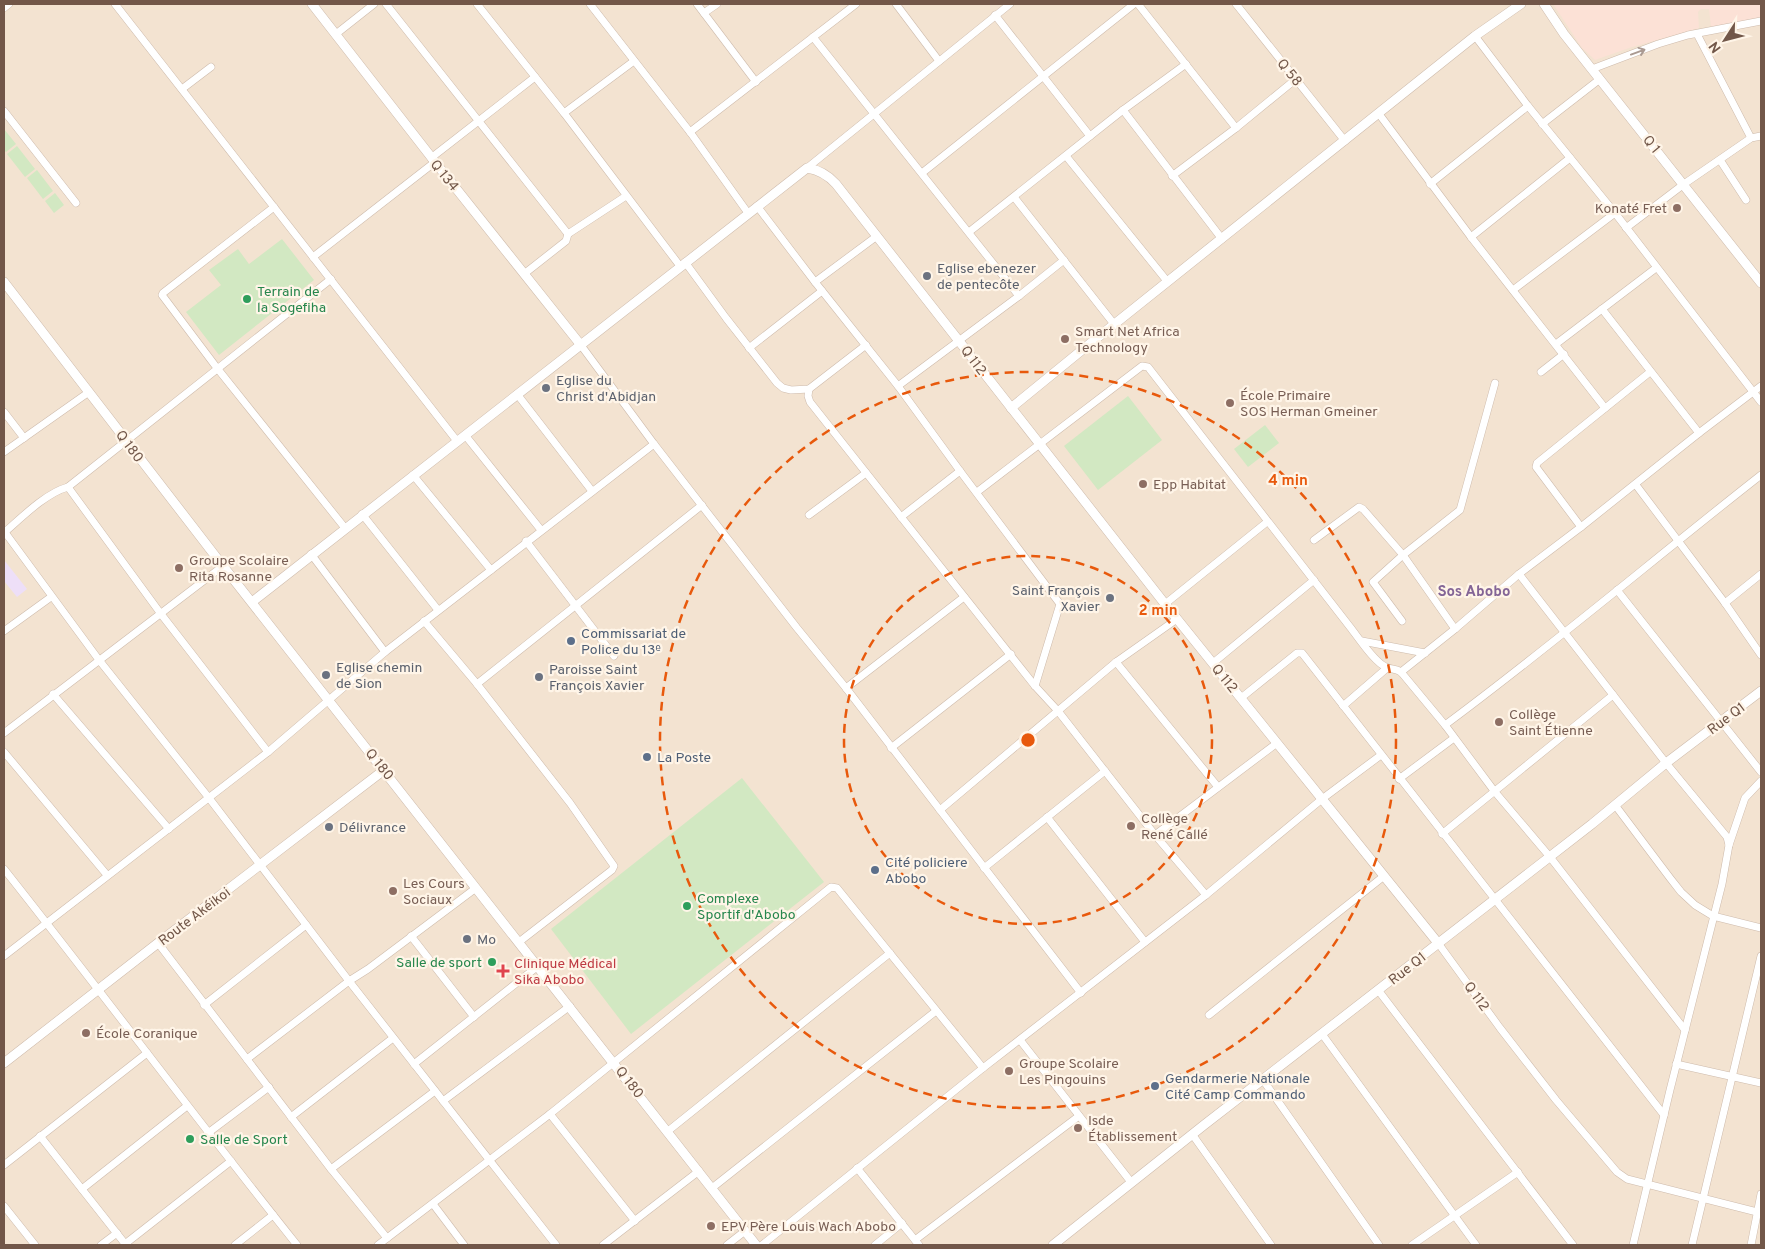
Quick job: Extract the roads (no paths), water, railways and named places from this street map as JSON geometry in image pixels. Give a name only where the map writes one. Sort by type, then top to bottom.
[{"type":"street","points":[[4,8],[9,4]]},
{"type":"street","points":[[115,4],[313,257],[461,438],[541,530]]},
{"type":"street","name":"Q 134","points":[[312,4],[433,160],[580,344]]},
{"type":"street","points":[[336,34],[374,4]]},
{"type":"street","points":[[386,4],[568,234]]},
{"type":"street","points":[[477,4],[564,113],[626,196],[783,388],[790,390],[809,389],[866,345]]},
{"type":"street","points":[[590,4],[690,132],[748,213]]},
{"type":"street","points":[[697,4],[756,82]]},
{"type":"street","points":[[704,13],[717,4]]},
{"type":"street","points":[[690,132],[856,4]]},
{"type":"street","points":[[896,4],[939,61]]},
{"type":"street","points":[[252,602],[413,474],[807,168],[1010,4]]},
{"type":"street","points":[[922,173],[1134,4]]},
{"type":"street","points":[[1138,4],[1236,128]]},
{"type":"street","name":"Q 58","points":[[1236,4],[1345,140]]},
{"type":"street","points":[[1011,408],[1475,36],[1521,4]]},
{"type":"street","name":"Q 1","points":[[1544,4],[1564,34],[1761,283]]},
{"type":"street","points":[[995,15],[1090,136]]},
{"type":"street","points":[[1592,69],[1658,44],[1761,21]]},
{"type":"street","points":[[1697,34],[1751,138]]},
{"type":"street","points":[[1475,36],[1761,402]]},
{"type":"street","points":[[814,37],[873,114],[1019,296]]},
{"type":"street","points":[[564,113],[634,61]]},
{"type":"street","points":[[969,232],[1123,110],[1186,64]]},
{"type":"street","points":[[182,89],[211,67]]},
{"type":"street","points":[[313,257],[535,77]]},
{"type":"street","points":[[1172,176],[1236,128],[1296,79]]},
{"type":"street","points":[[1542,124],[1600,79]]},
{"type":"street","points":[[1430,184],[1528,106]]},
{"type":"street","points":[[4,110],[76,203]]},
{"type":"street","points":[[1123,110],[1222,239]]},
{"type":"street","points":[[1379,114],[1430,184],[1605,408]]},
{"type":"street","points":[[1626,228],[1684,184],[1751,138],[1761,136]]},
{"type":"street","points":[[1066,156],[1167,282]]},
{"type":"street","points":[[1471,237],[1570,158]]},
{"type":"street","points":[[1720,160],[1746,200]]},
{"type":"street","name":"Q 112","points":[[807,168],[823,172],[830,177],[1165,604],[1438,943],[1500,1028],[1611,1167],[1621,1176],[1647,1184],[1759,1212]]},
{"type":"street","points":[[524,274],[566,241],[568,234],[626,196]]},
{"type":"street","points":[[1014,197],[1114,324]]},
{"type":"street","points":[[274,206],[163,293],[164,298],[344,528]]},
{"type":"street","points":[[757,206],[898,386],[1060,604],[1035,686]]},
{"type":"street","points":[[1513,290],[1615,214]]},
{"type":"street","points":[[815,282],[877,236]]},
{"type":"street","points":[[898,386],[1064,260]]},
{"type":"street","points":[[1556,344],[1656,268]]},
{"type":"street","points":[[331,279],[68,487],[48,498],[4,531],[99,660],[209,798],[393,1038],[556,1245]]},
{"type":"street","name":"Q 180","points":[[4,282],[223,566],[756,1245]]},
{"type":"street","points":[[749,348],[822,291]]},
{"type":"street","points":[[1602,309],[1699,433]]},
{"type":"street","points":[[580,344],[654,444],[1081,992]]},
{"type":"street","points":[[1541,372],[1564,354]]},
{"type":"street","points":[[976,492],[1142,366],[1146,366],[1379,662],[1387,668],[1396,669],[1401,672],[1445,725],[1495,792],[1550,857],[1685,1030]]},
{"type":"street","points":[[1582,527],[1536,467],[1537,463],[1650,372]]},
{"type":"street","points":[[1402,621],[1373,582],[1404,554],[1460,510],[1495,383]]},
{"type":"street","points":[[1401,672],[1456,629],[1519,574],[1582,527],[1761,386]]},
{"type":"street","points":[[809,389],[808,396],[810,402],[1035,686],[1058,711],[1155,835],[1206,895]]},
{"type":"street","points":[[4,452],[89,392]]},
{"type":"street","points":[[517,394],[592,491]]},
{"type":"street","points":[[4,412],[24,438]]},
{"type":"street","points":[[4,956],[268,752],[424,621],[654,444]]},
{"type":"street","points":[[902,517],[960,471]]},
{"type":"street","points":[[809,514],[866,473]]},
{"type":"street","points":[[413,474],[491,570]]},
{"type":"street","points":[[1445,725],[1565,633],[1761,475]]},
{"type":"street","points":[[1636,485],[1761,655]]},
{"type":"street","points":[[68,487],[161,614],[268,752]]},
{"type":"street","points":[[477,684],[702,505]]},
{"type":"street","points":[[1314,540],[1359,508],[1364,508],[1404,554],[1456,629]]},
{"type":"street","points":[[362,514],[438,610]]},
{"type":"street","points":[[1165,604],[1267,522]]},
{"type":"street","points":[[526,542],[614,656]]},
{"type":"street","points":[[311,554],[386,652]]},
{"type":"street","points":[[4,732],[223,566]]},
{"type":"street","points":[[1519,574],[1727,837],[1729,845]]},
{"type":"street","points":[[1724,603],[1761,574]]},
{"type":"street","points":[[1213,663],[1314,580]]},
{"type":"street","points":[[1617,590],[1761,772]]},
{"type":"street","points":[[4,631],[51,597]]},
{"type":"street","points":[[846,688],[964,597]]},
{"type":"street","points":[[940,810],[1116,662],[1177,618]]},
{"type":"street","points":[[424,621],[477,684],[570,803],[614,866],[612,870],[592,887],[519,942]]},
{"type":"street","points":[[1362,641],[1425,653]]},
{"type":"street","points":[[1241,698],[1300,652],[1664,1115]]},
{"type":"street","points":[[891,748],[1010,654]]},
{"type":"street","points":[[1116,662],[1218,787]]},
{"type":"street","points":[[1343,706],[1387,668]]},
{"type":"street","name":"Rue Q1","points":[[1053,1245],[1192,1134],[1550,857],[1666,762],[1761,691]]},
{"type":"street","points":[[53,694],[169,829]]},
{"type":"street","points":[[1442,834],[1613,695]]},
{"type":"street","points":[[1399,779],[1454,738]]},
{"type":"street","points":[[1155,835],[1277,743]]},
{"type":"street","points":[[4,752],[107,875]]},
{"type":"street","points":[[762,1245],[982,1068],[1206,895],[1322,799],[1381,755]]},
{"type":"street","name":"Route Akéikoi","points":[[4,1063],[384,770]]},
{"type":"street","points":[[984,868],[1106,771]]},
{"type":"street","points":[[1633,1245],[1676,1064],[1722,884],[1729,845],[1745,798],[1761,781]]},
{"type":"street","points":[[1615,805],[1682,892],[1696,905],[1713,916],[1761,928]]},
{"type":"street","points":[[1047,817],[1145,942]]},
{"type":"street","points":[[4,869],[297,1245]]},
{"type":"street","points":[[1209,1015],[1384,876]]},
{"type":"street","points":[[378,1245],[615,1063],[831,887],[836,888],[982,1068]]},
{"type":"street","points":[[247,1059],[476,888]]},
{"type":"street","points":[[204,1005],[306,925]]},
{"type":"street","points":[[411,936],[474,1017]]},
{"type":"street","points":[[158,943],[331,1169],[387,1238]]},
{"type":"street","points":[[668,1131],[890,953]]},
{"type":"street","points":[[1692,1245],[1761,956]]},
{"type":"street","points":[[414,1064],[538,966]]},
{"type":"street","points":[[1378,990],[1573,1245]]},
{"type":"street","points":[[443,1101],[570,1006]]},
{"type":"street","points":[[712,1188],[936,1011]]},
{"type":"street","points":[[1322,1034],[1476,1245]]},
{"type":"street","points":[[291,1116],[393,1038]]},
{"type":"street","points":[[1020,1040],[1131,1182]]},
{"type":"street","points":[[4,1165],[147,1052]]},
{"type":"street","points":[[1676,1064],[1761,1083]]},
{"type":"street","points":[[1263,1080],[1379,1245]]},
{"type":"street","points":[[208,1133],[269,1087]]},
{"type":"street","points":[[331,1169],[435,1091]]},
{"type":"street","points":[[82,1189],[187,1106]]},
{"type":"street","points":[[550,1114],[635,1220]]},
{"type":"street","points":[[857,1168],[917,1243],[1079,1116]]},
{"type":"street","points":[[1192,1134],[1271,1245]]},
{"type":"street","points":[[40,1136],[126,1245],[231,1162]]},
{"type":"street","points":[[603,1245],[699,1171]]},
{"type":"street","points":[[1412,1245],[1518,1172]]},
{"type":"street","points":[[1750,1245],[1759,1212],[1761,1194]]},
{"type":"street","points":[[433,1204],[461,1244]]},
{"type":"street","points":[[4,1206],[35,1245]]},
{"type":"street","points":[[235,1245],[273,1215]]},
{"type":"street","points":[[875,1245],[902,1223]]},
{"type":"street","points":[[727,1245],[745,1231]]},
{"type":"street","points":[[102,1245],[117,1233]]},
{"type":"place","name":"Konaté Fret","points":[[1677,208]]},
{"type":"place","name":"Eglise ebenezer de pentecôte","points":[[927,276]]},
{"type":"place","name":"Terrain de la Sogefiha","points":[[247,299]]},
{"type":"place","name":"Smart Net Africa Technology","points":[[1065,339]]},
{"type":"place","name":"Eglise du Christ d'Abidjan","points":[[546,388]]},
{"type":"place","name":"École Primaire SOS Herman Gmeiner","points":[[1230,403]]},
{"type":"place","name":"Epp Habitat","points":[[1143,484]]},
{"type":"place","name":"Groupe Scolaire Rita Rosanne","points":[[179,568]]},
{"type":"place","name":"Saint François Xavier","points":[[1110,598]]},
{"type":"place","name":"Commissariat de Police du 13ᵉ","points":[[571,641]]},
{"type":"place","name":"Eglise chemin de Sion","points":[[326,675]]},
{"type":"place","name":"Paroisse Saint François Xavier","points":[[539,677]]},
{"type":"place","name":"Collège Saint Étienne","points":[[1499,722]]},
{"type":"place","name":"La Poste","points":[[647,757]]},
{"type":"place","name":"Collège René Callé","points":[[1131,826]]},
{"type":"place","name":"Délivrance","points":[[329,827]]},
{"type":"place","name":"Cité policiere Abobo","points":[[875,870]]},
{"type":"place","name":"Les Cours Sociaux","points":[[393,891]]},
{"type":"place","name":"Complexe Sportif d'Abobo","points":[[687,906]]},
{"type":"place","name":"Mo","points":[[467,939]]},
{"type":"place","name":"Salle de sport","points":[[492,962]]},
{"type":"place","name":"Clinique Médical Sika Abobo","points":[[503,971]]},
{"type":"place","name":"École Coranique","points":[[86,1033]]},
{"type":"place","name":"Groupe Scolaire Les Pingouins","points":[[1009,1071]]},
{"type":"place","name":"Gendarmerie Nationale Cité Camp Commando","points":[[1155,1086]]},
{"type":"place","name":"Isde Établissement","points":[[1078,1128]]},
{"type":"place","name":"Salle de Sport","points":[[190,1139]]},
{"type":"place","name":"EPV Père Louis Wach Abobo","points":[[711,1226]]},
{"type":"district","name":"Sos Abobo","points":[[1474,591]]}]
